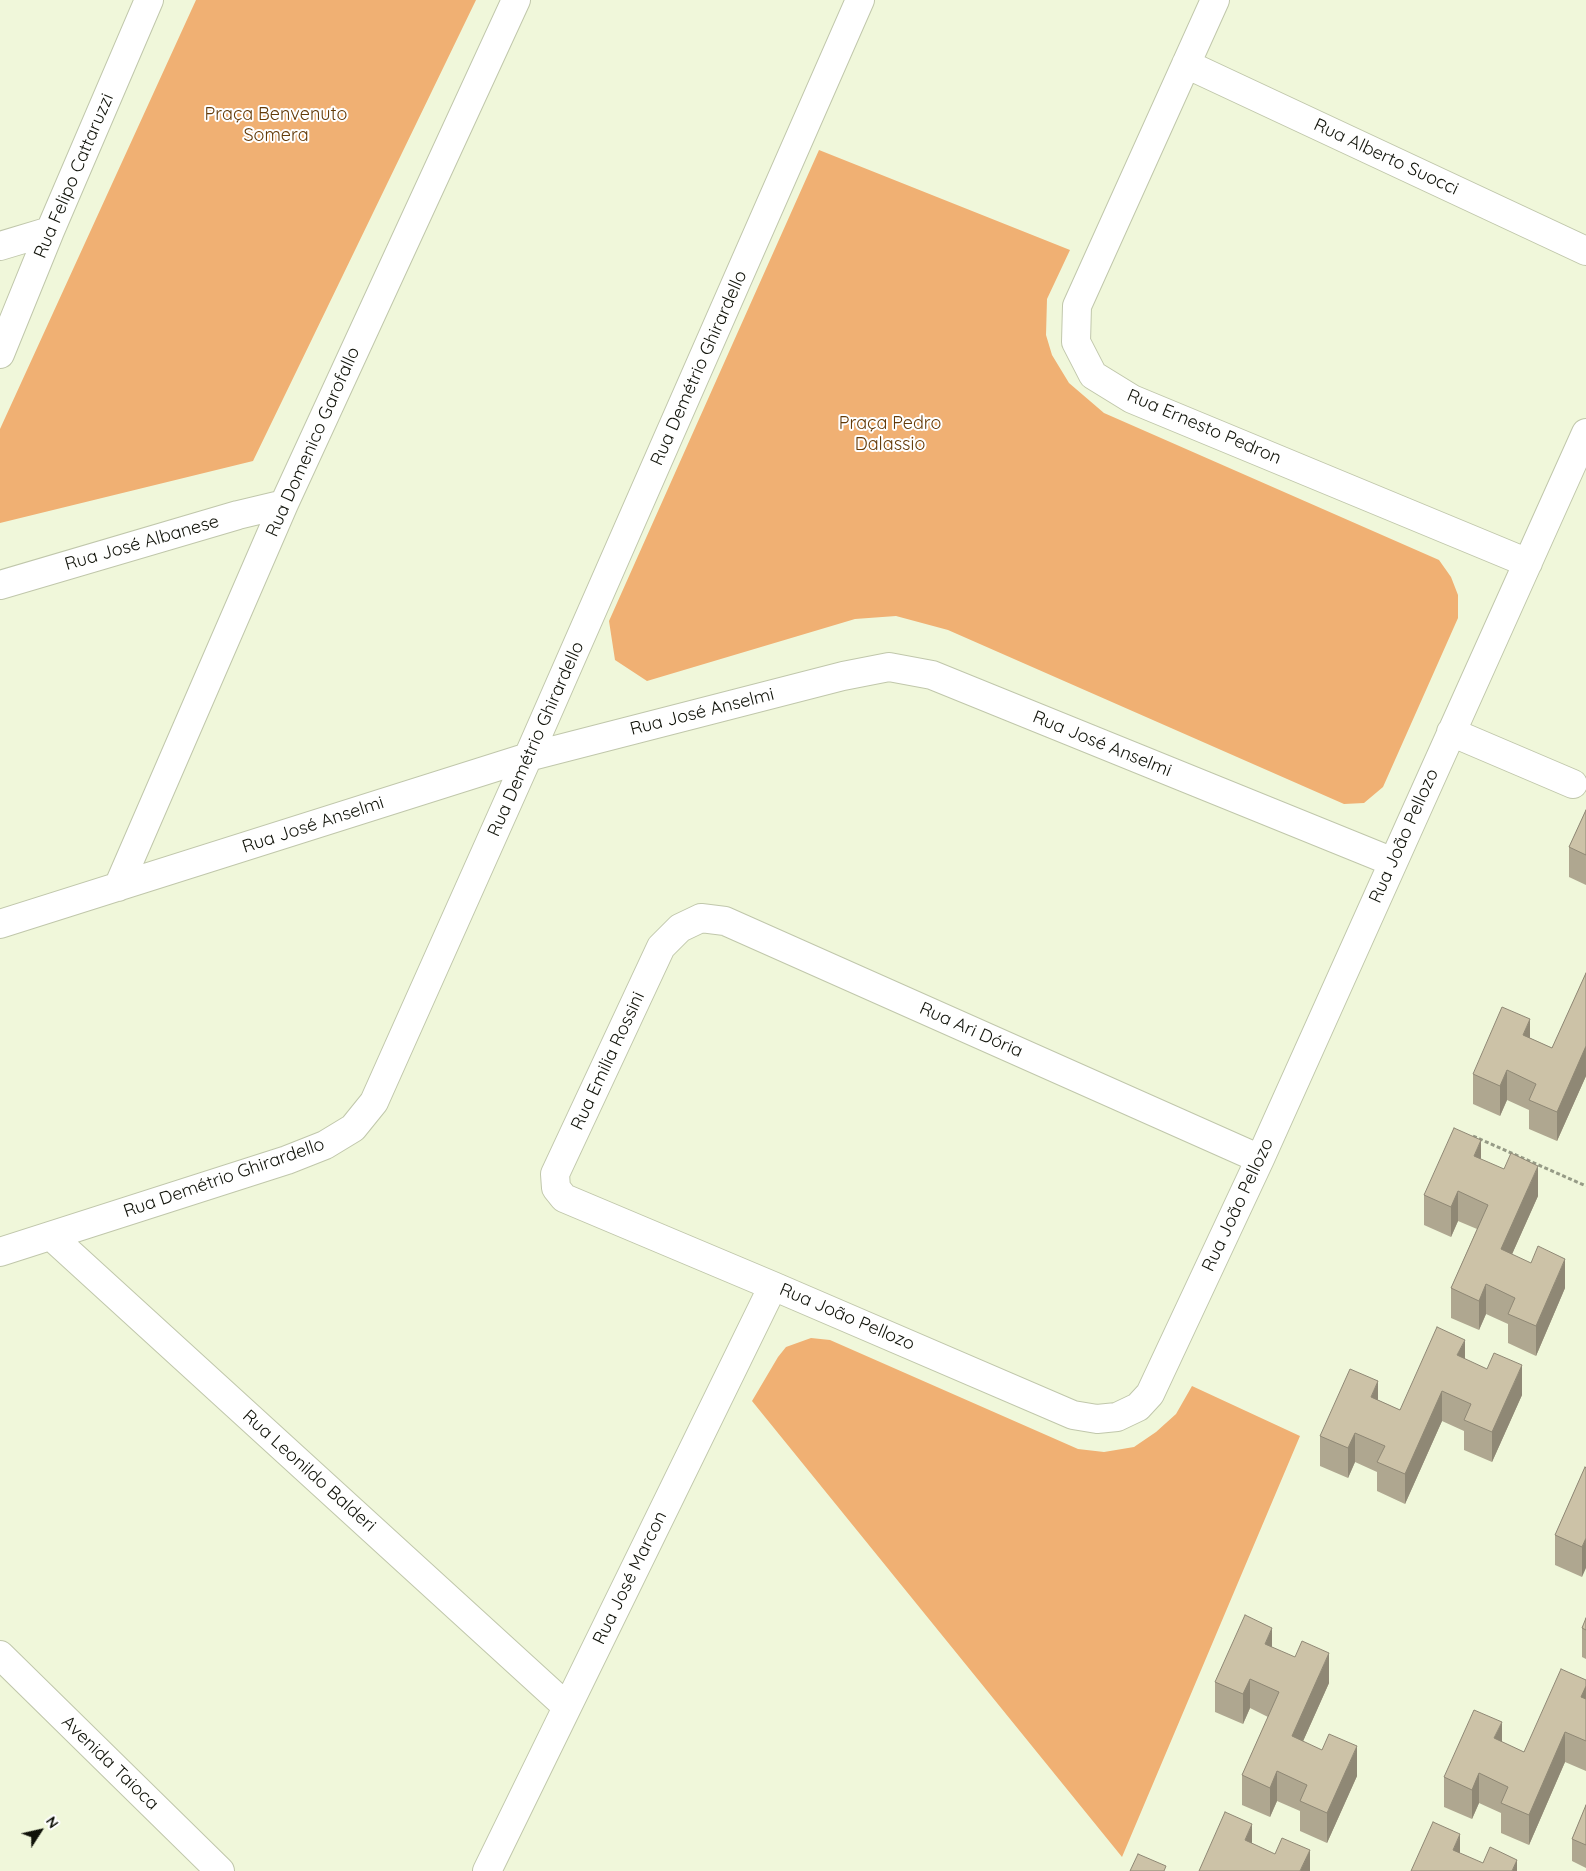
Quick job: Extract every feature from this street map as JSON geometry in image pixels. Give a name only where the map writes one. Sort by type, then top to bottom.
[{"type":"street","name":"Rua Felipo Cattaruzzi","points":[[0,354],[50,231],[149,0]]},
{"type":"street","name":"Rua Domenico Garofallo","points":[[118,887],[284,504],[516,0]]},
{"type":"street","name":"Rua Demétrio Ghirardello","points":[[0,1252],[287,1160],[325,1145],[353,1128],[374,1102],[528,757],[860,0]]},
{"type":"street","name":"Rua Ernesto Pedron","points":[[1215,0],[1077,306],[1076,342],[1094,375],[1132,399],[1528,563]]},
{"type":"street","name":"Rua Alberto Suocci","points":[[1186,64],[1586,251]]},
{"type":"street","points":[[0,246],[50,231]]},
{"type":"street","name":"Rua João Pellozo","points":[[564,1198],[1073,1415],[1097,1419],[1116,1417],[1138,1407],[1150,1394],[1260,1159],[1586,433]]},
{"type":"street","name":"Rua José Albanese","points":[[0,585],[284,504]]},
{"type":"street","name":"Rua José Anselmi","points":[[0,924],[528,757],[843,676],[889,666],[932,675],[1393,862]]},
{"type":"street","points":[[1451,732],[1573,784]]},
{"type":"street","name":"Rua Ari Dória","points":[[680,928],[701,918],[725,921],[1260,1159]]},
{"type":"street","name":"Rua Emilia Rossini","points":[[564,1198],[556,1188],[555,1174],[661,947],[680,928]]},
{"type":"street","name":"Rua Leonildo Balderi","points":[[51,1236],[566,1706]]},
{"type":"street","name":"Rua José Marcon","points":[[487,1871],[773,1286]]},
{"type":"street","name":"Avenida Taioca","points":[[0,1655],[220,1871]]},
{"type":"path","points":[[1473,1136],[1586,1186]]},
{"type":"green space","name":"Praça Benvenuto Somera","points":[[196,0],[476,0],[253,461],[0,523],[0,429]]},
{"type":"green space","name":"Praça Pedro Dalassio","points":[[819,150],[1070,250],[1047,299],[1046,335],[1052,355],[1069,383],[1104,413],[1439,560],[1451,577],[1458,595],[1458,618],[1383,787],[1364,803],[1344,804],[948,630],[896,616],[855,619],[647,681],[615,660],[609,621]]},
{"type":"green space","points":[[811,1338],[830,1340],[1078,1449],[1104,1452],[1134,1447],[1156,1432],[1176,1414],[1192,1386],[1300,1436],[1122,1857],[752,1401],[786,1347]]},
{"type":"building","points":[[1586,810],[1586,855],[1569,847]]},
{"type":"building","points":[[1586,973],[1586,1046],[1557,1112],[1529,1100],[1536,1084],[1507,1070],[1500,1086],[1473,1074],[1502,1007],[1530,1019],[1523,1035],[1552,1048]]},
{"type":"building","points":[[1454,1128],[1481,1140],[1474,1156],[1504,1169],[1511,1153],[1538,1166],[1501,1249],[1531,1263],[1538,1246],[1565,1259],[1536,1326],[1508,1314],[1515,1298],[1486,1284],[1479,1301],[1451,1288],[1488,1205],[1458,1191],[1451,1207],[1424,1195]]},
{"type":"building","points":[[1437,1327],[1465,1340],[1457,1355],[1487,1369],[1494,1353],[1522,1365],[1492,1432],[1464,1420],[1471,1404],[1442,1391],[1405,1474],[1377,1462],[1385,1446],[1355,1433],[1348,1448],[1320,1436],[1350,1369],[1378,1381],[1371,1397],[1400,1410]]},
{"type":"building","points":[[1585,1467],[1586,1538],[1582,1547],[1555,1535]]},
{"type":"building","points":[[1245,1615],[1272,1628],[1265,1644],[1295,1657],[1302,1641],[1329,1653],[1292,1736],[1322,1750],[1329,1734],[1357,1746],[1327,1813],[1300,1801],[1307,1785],[1277,1771],[1270,1788],[1242,1775],[1279,1692],[1250,1679],[1243,1694],[1215,1682]]},
{"type":"building","points":[[1586,1618],[1586,1630],[1582,1628]]},
{"type":"building","points":[[1561,1669],[1586,1680],[1586,1686],[1581,1697],[1586,1699],[1586,1741],[1565,1732],[1529,1815],[1501,1803],[1508,1787],[1479,1773],[1472,1790],[1444,1777],[1474,1710],[1502,1722],[1494,1738],[1524,1752]]},
{"type":"building","points":[[1586,1805],[1586,1845],[1572,1839]]},
{"type":"building","points":[[1225,1812],[1252,1824],[1245,1840],[1275,1854],[1282,1838],[1310,1850],[1300,1871],[1199,1871]]},
{"type":"building","points":[[1433,1822],[1460,1834],[1453,1850],[1483,1863],[1490,1847],[1517,1860],[1512,1871],[1411,1871]]},
{"type":"building","points":[[1138,1854],[1166,1866],[1164,1871],[1130,1871]]}]
